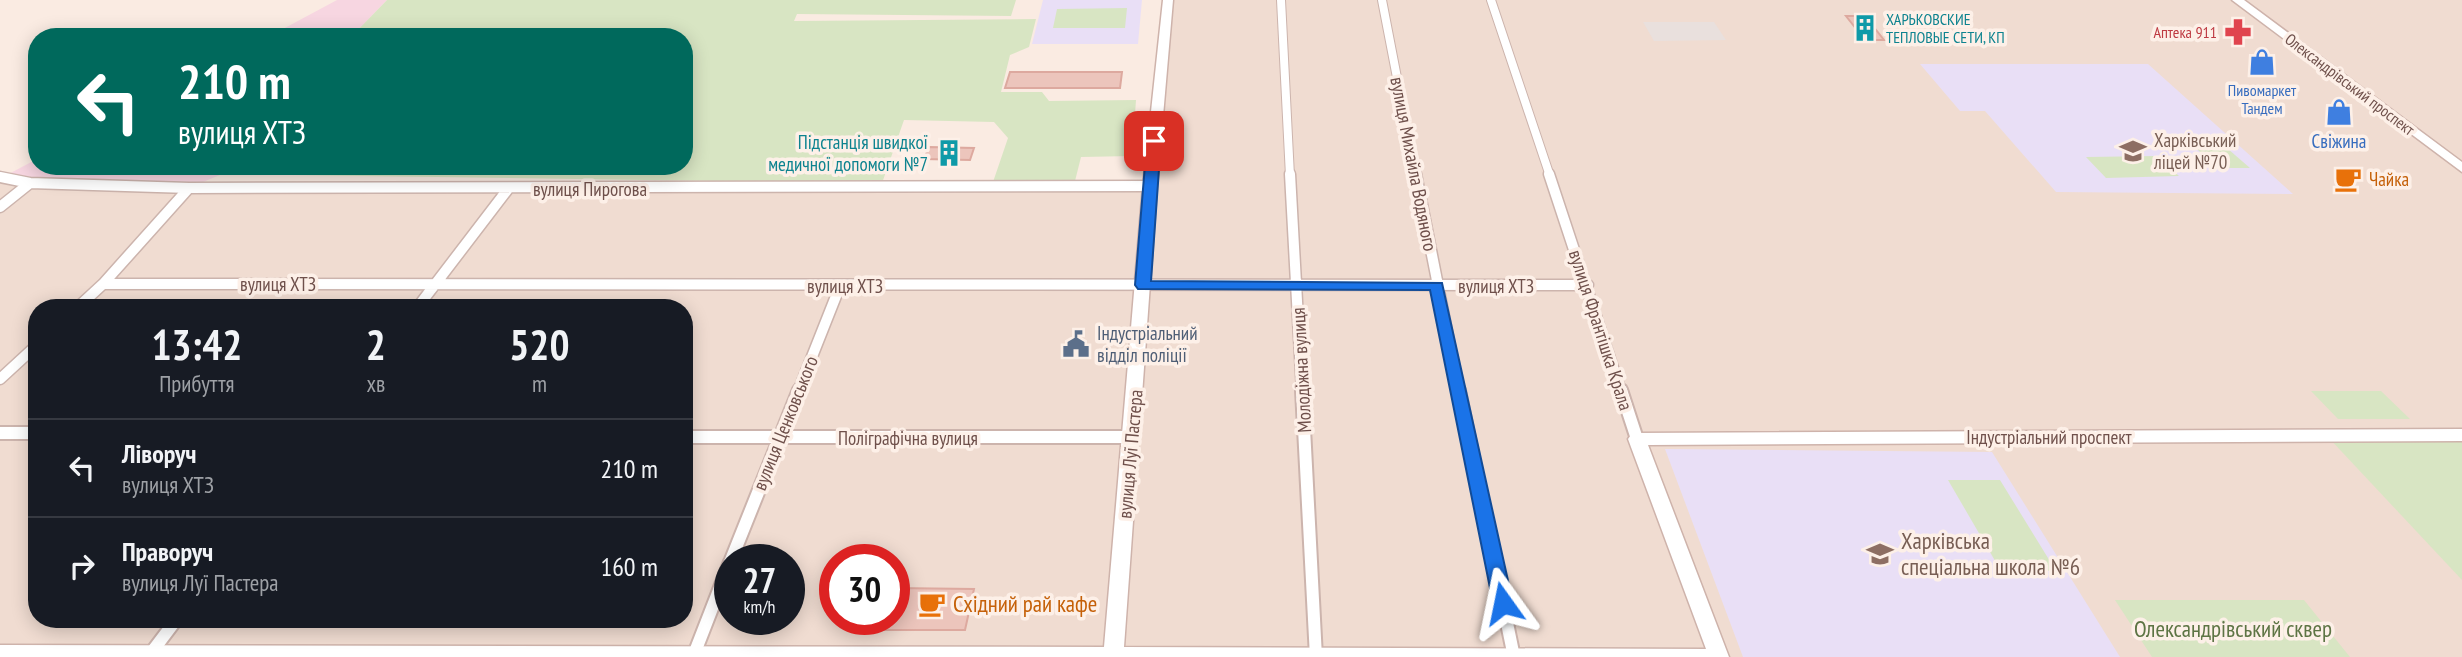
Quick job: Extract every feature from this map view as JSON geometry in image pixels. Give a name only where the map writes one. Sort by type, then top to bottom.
[{"type":"street","name":"вулиця Луї Пастера","points":[[1113,656],[1150,186],[1168,0]]},
{"type":"street","name":"Молодіжна вулиця","points":[[1281,0],[1316,656]]},
{"type":"street","name":"вулиця Михайла Водяного","points":[[1382,0],[1437,286],[1514,657]]},
{"type":"street","name":"вулиця Франтішка Крала","points":[[1491,0],[1588,285],[1637,439],[1719,657]]},
{"type":"street","name":"Олександрівський проспект","points":[[2237,0],[2462,168]]},
{"type":"street","name":"вулиця Пирогова","points":[[0,177],[30,183],[189,188],[1150,186]]},
{"type":"street","points":[[0,207],[30,183]]},
{"type":"street","points":[[87,299],[189,188]]},
{"type":"street","points":[[424,299],[508,189]]},
{"type":"street","name":"вулиця ХТЗ","points":[[103,284],[1588,285]]},
{"type":"street","name":"вулиця Ценковського","points":[[737,544],[840,286]]},
{"type":"street","points":[[0,379],[28,353]]},
{"type":"street","points":[[0,433],[28,433]]},
{"type":"street","name":"Індустріальний проспект","points":[[1637,439],[2462,435]]},
{"type":"street","name":"Поліграфічна вулиця","points":[[693,438],[1132,437]]},
{"type":"street","name":"вулиця Ценковського","points":[[693,656],[714,602]]},
{"type":"street","points":[[149,655],[170,628]]},
{"type":"street","points":[[0,653],[1719,657]]},
{"type":"shaded area","points":[[337,0],[387,0],[360,28],[285,28]]},
{"type":"shaded area","points":[[1043,0],[1142,0],[1138,44],[1032,44]]},
{"type":"shaded area","points":[[1171,0],[2462,0],[2462,657],[0,657],[0,184],[193,192],[713,185],[1157,186]]},
{"type":"shaded area","points":[[1643,22],[1714,22],[1726,40],[1654,41]]},
{"type":"shaded area","name":"Харківський ліцей №70","points":[[1920,64],[2148,64],[2293,194],[2056,192],[1985,111],[1960,111]]},
{"type":"shaded area","points":[[28,164],[28,175],[220,175],[189,188],[3,177]]},
{"type":"shaded area","name":"Харківська спеціальна школа №6","points":[[1665,449],[1992,452],[2120,657],[1743,657]]},
{"type":"green space","points":[[387,0],[1016,0],[1011,16],[797,14],[794,21],[1036,19],[1029,47],[1010,55],[1001,92],[1042,92],[1049,101],[1136,100],[1132,156],[1081,157],[1075,181],[993,182],[1008,138],[994,122],[904,120],[881,186],[713,185],[714,181],[292,175],[693,175],[693,28],[360,28]]},
{"type":"green space","points":[[1127,8],[1125,28],[1053,28],[1057,9]]},
{"type":"green space","points":[[2189,142],[2220,142],[2250,168],[2218,168]]},
{"type":"green space","points":[[2157,156],[2179,176],[2106,178],[2086,157]]},
{"type":"green space","points":[[2311,391],[2381,391],[2410,419],[2338,419]]},
{"type":"green space","points":[[2462,435],[2462,580],[2327,436]]},
{"type":"green space","points":[[1948,480],[2000,480],[2056,571],[2001,571]]},
{"type":"green space","name":"Олександрівський сквер","points":[[2115,600],[2304,600],[2350,657],[2152,657]]},
{"type":"building","name":"ХАРЬКОВСКИЕ ТЕПЛОВЫЕ СЕТИ, КП","points":[[1846,16],[1865,16],[1884,40],[1865,40]]},
{"type":"building","points":[[1010,72],[1122,72],[1120,88],[1005,88]]},
{"type":"building","name":"Підстанція швидкої медичної допомоги №7","points":[[929,147],[974,148],[970,160],[924,159]]},
{"type":"building","name":"Східний рай кафе","points":[[910,588],[974,589],[965,630],[910,630]]},
{"type":"place","name":"ХАРЬКОВСКИЕ ТЕПЛОВЫЕ СЕТИ, КП","points":[[1865,28]]},
{"type":"place","name":"Аптека 911","points":[[2238,32]]},
{"type":"place","name":"Пивомаркет Тандем","points":[[2262,62]]},
{"type":"place","name":"Свіжина","points":[[2339,112]]},
{"type":"place","name":"Харківський ліцей №70","points":[[2133,151]]},
{"type":"place","name":"Підстанція швидкої медичної допомоги №7","points":[[949,153]]},
{"type":"place","name":"Чайка","points":[[2348,179]]},
{"type":"place","name":"Індустріальний відділ поліції","points":[[1076,344]]},
{"type":"place","name":"Харківська спеціальна школа №6","points":[[1880,554]]},
{"type":"place","name":"Східний рай кафе","points":[[932,604]]},
{"type":"route","points":[[1154,141],[1143,285],[1437,286],[1503,603]]}]
